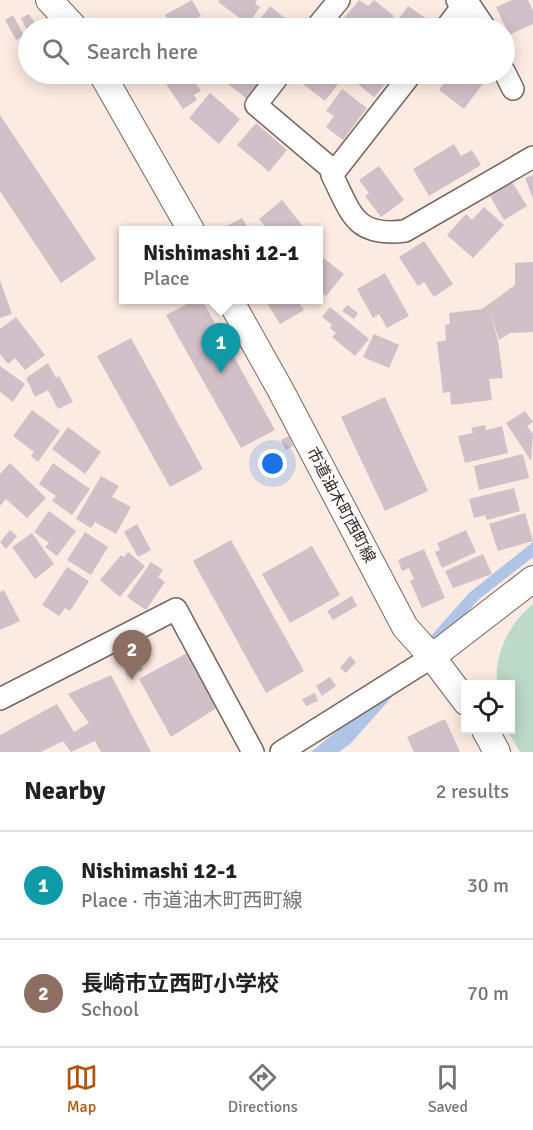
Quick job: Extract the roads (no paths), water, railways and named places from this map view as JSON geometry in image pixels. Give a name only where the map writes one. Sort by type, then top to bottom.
[{"type":"street","points":[[49,0],[66,18]]},
{"type":"street","points":[[324,18],[339,0]]},
{"type":"street","points":[[452,18],[464,0],[478,18]]},
{"type":"street","points":[[108,84],[188,226]]},
{"type":"street","points":[[272,84],[256,105],[334,171]]},
{"type":"street","points":[[403,84],[332,175],[350,210],[368,231],[386,233],[405,231],[533,157]]},
{"type":"street","name":"市道油木町西町線","points":[[232,304],[280,389],[405,627],[432,657],[461,697]]},
{"type":"street","points":[[281,752],[432,657],[533,579]]},
{"type":"street","points":[[0,699],[176,609],[253,752]]},
{"type":"street","points":[[487,734],[496,752]]},
{"type":"water","points":[[533,542],[533,557],[478,600],[351,743],[339,752],[311,752],[354,717],[391,681],[469,593]]},
{"type":"place","name":"Nishimashi 12-1","points":[[221,373]]},
{"type":"place","name":"長崎市立西町小学校","points":[[132,680]]}]
